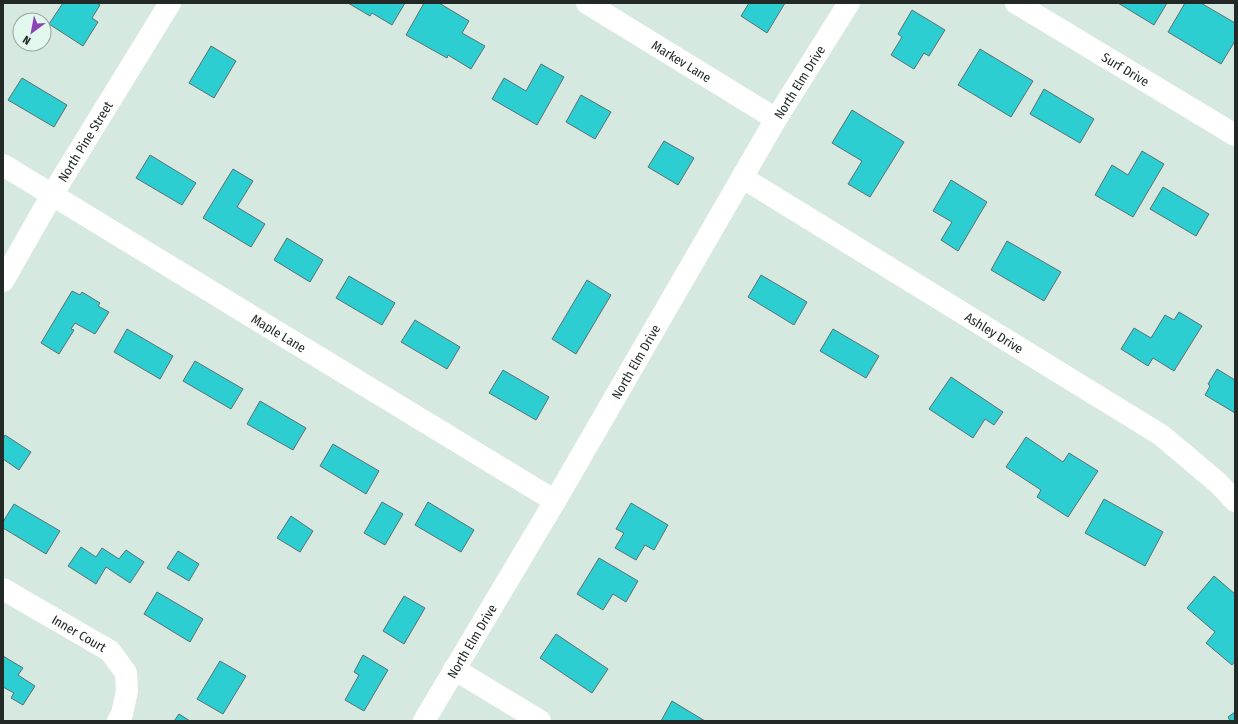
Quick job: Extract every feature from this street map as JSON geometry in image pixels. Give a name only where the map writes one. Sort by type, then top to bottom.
[{"type":"street","name":"North Pine Street","points":[[3,281],[52,195],[170,3]]},
{"type":"street","name":"Markev Lane","points":[[587,3],[776,119]]},
{"type":"street","name":"North Elm Drive","points":[[424,721],[555,501],[776,119],[849,3]]},
{"type":"street","name":"Surf Drive","points":[[1016,3],[1235,135]]},
{"type":"street","name":"Maple Lane","points":[[3,165],[555,501]]},
{"type":"street","name":"Ashley Drive","points":[[743,178],[1161,435],[1218,483],[1235,501]]},
{"type":"street","name":"Inner Court","points":[[3,589],[110,651],[126,673],[127,691],[122,714],[118,721]]},
{"type":"street","points":[[454,669],[540,721]]},
{"type":"building","points":[[63,3],[97,3],[100,5],[92,18],[98,22],[83,46],[52,26],[52,20]]},
{"type":"building","points":[[348,3],[405,3],[392,25],[372,13],[370,16]]},
{"type":"building","points":[[424,3],[439,3],[469,21],[462,33],[485,46],[471,69],[448,55],[447,58],[406,35]]},
{"type":"building","points":[[749,3],[785,3],[767,33],[741,16]]},
{"type":"building","points":[[1118,3],[1167,3],[1154,25]]},
{"type":"building","points":[[1185,3],[1201,3],[1235,23],[1235,41],[1221,64],[1168,32]]},
{"type":"building","points":[[912,10],[945,30],[929,56],[924,53],[914,69],[891,55],[902,37],[898,34]]},
{"type":"building","points":[[211,46],[236,61],[214,98],[189,83]]},
{"type":"building","points":[[980,49],[1033,81],[1011,117],[958,85]]},
{"type":"building","points":[[541,64],[564,77],[537,125],[492,99],[504,78],[526,91]]},
{"type":"building","points":[[22,78],[67,105],[54,127],[8,100]]},
{"type":"building","points":[[1044,89],[1094,119],[1080,143],[1030,114]]},
{"type":"building","points":[[581,95],[611,112],[595,139],[566,122]]},
{"type":"building","points":[[852,110],[904,142],[870,197],[848,184],[862,161],[832,143]]},
{"type":"building","points":[[664,141],[694,158],[678,185],[648,167]]},
{"type":"building","points":[[1142,151],[1164,164],[1133,217],[1095,195],[1112,165],[1128,175]]},
{"type":"building","points":[[150,155],[196,183],[182,205],[136,178]]},
{"type":"building","points":[[233,169],[253,181],[237,207],[265,224],[251,247],[203,218]]},
{"type":"building","points":[[951,180],[987,202],[958,251],[941,240],[952,222],[933,211]]},
{"type":"building","points":[[1163,187],[1209,214],[1196,236],[1150,209]]},
{"type":"building","points":[[287,238],[323,260],[310,282],[274,260]]},
{"type":"building","points":[[1007,241],[1061,272],[1044,301],[991,270]]},
{"type":"building","points":[[761,275],[807,302],[794,325],[748,297]]},
{"type":"building","points":[[349,276],[395,303],[382,325],[336,298]]},
{"type":"building","points":[[587,280],[611,295],[576,354],[552,339]]},
{"type":"building","points":[[72,291],[80,295],[82,292],[100,303],[98,306],[109,312],[95,334],[75,323],[71,329],[74,330],[59,354],[41,343]]},
{"type":"building","points":[[1179,312],[1202,326],[1174,371],[1153,358],[1148,366],[1121,349],[1134,328],[1151,338],[1165,315],[1174,320]]},
{"type":"building","points":[[415,320],[460,347],[447,369],[401,342]]},
{"type":"building","points":[[127,329],[173,356],[160,379],[114,352]]},
{"type":"building","points":[[833,329],[879,356],[866,378],[820,351]]},
{"type":"building","points":[[195,361],[243,389],[231,409],[183,381]]},
{"type":"building","points":[[1217,369],[1235,380],[1235,413],[1205,395],[1210,386],[1208,384]]},
{"type":"building","points":[[503,370],[549,397],[536,420],[489,393]]},
{"type":"building","points":[[951,377],[1003,412],[994,425],[985,419],[973,438],[929,409]]},
{"type":"building","points":[[260,401],[306,428],[293,450],[247,424]]},
{"type":"building","points":[[5,435],[31,452],[19,470],[3,459],[3,439]]},
{"type":"building","points":[[1026,437],[1063,462],[1069,453],[1098,471],[1068,517],[1037,497],[1041,490],[1006,467]]},
{"type":"building","points":[[333,444],[379,471],[366,494],[320,466]]},
{"type":"building","points":[[1104,499],[1163,532],[1145,566],[1085,533]]},
{"type":"building","points":[[382,502],[403,514],[385,545],[364,533]]},
{"type":"building","points":[[428,502],[474,530],[461,552],[415,525]]},
{"type":"building","points":[[631,503],[668,525],[654,550],[645,545],[636,560],[615,548],[624,533],[616,529]]},
{"type":"building","points":[[14,504],[60,531],[46,554],[3,528],[3,522]]},
{"type":"building","points":[[291,516],[313,531],[300,552],[277,538]]},
{"type":"building","points":[[81,547],[96,557],[102,548],[119,559],[126,550],[144,562],[130,583],[106,567],[96,584],[68,566]]},
{"type":"building","points":[[178,551],[199,564],[189,581],[167,568]]},
{"type":"building","points":[[599,558],[638,581],[626,602],[613,594],[603,610],[577,594]]},
{"type":"building","points":[[1214,576],[1235,594],[1235,661],[1232,665],[1206,643],[1215,632],[1187,608]]},
{"type":"building","points":[[157,592],[203,619],[190,642],[144,614]]},
{"type":"building","points":[[404,596],[425,608],[404,644],[383,631]]},
{"type":"building","points":[[556,634],[608,669],[592,693],[540,658]]},
{"type":"building","points":[[363,655],[388,670],[364,711],[345,700],[359,675],[354,672]]},
{"type":"building","points":[[3,656],[23,668],[18,675],[35,686],[23,705],[11,698],[14,693],[3,687]]},
{"type":"building","points":[[220,661],[246,676],[223,714],[197,699]]},
{"type":"building","points":[[672,701],[705,721],[661,721]]},
{"type":"building","points":[[1235,712],[1235,721],[1230,721],[1228,717]]},
{"type":"building","points":[[179,714],[190,721],[174,721]]}]
